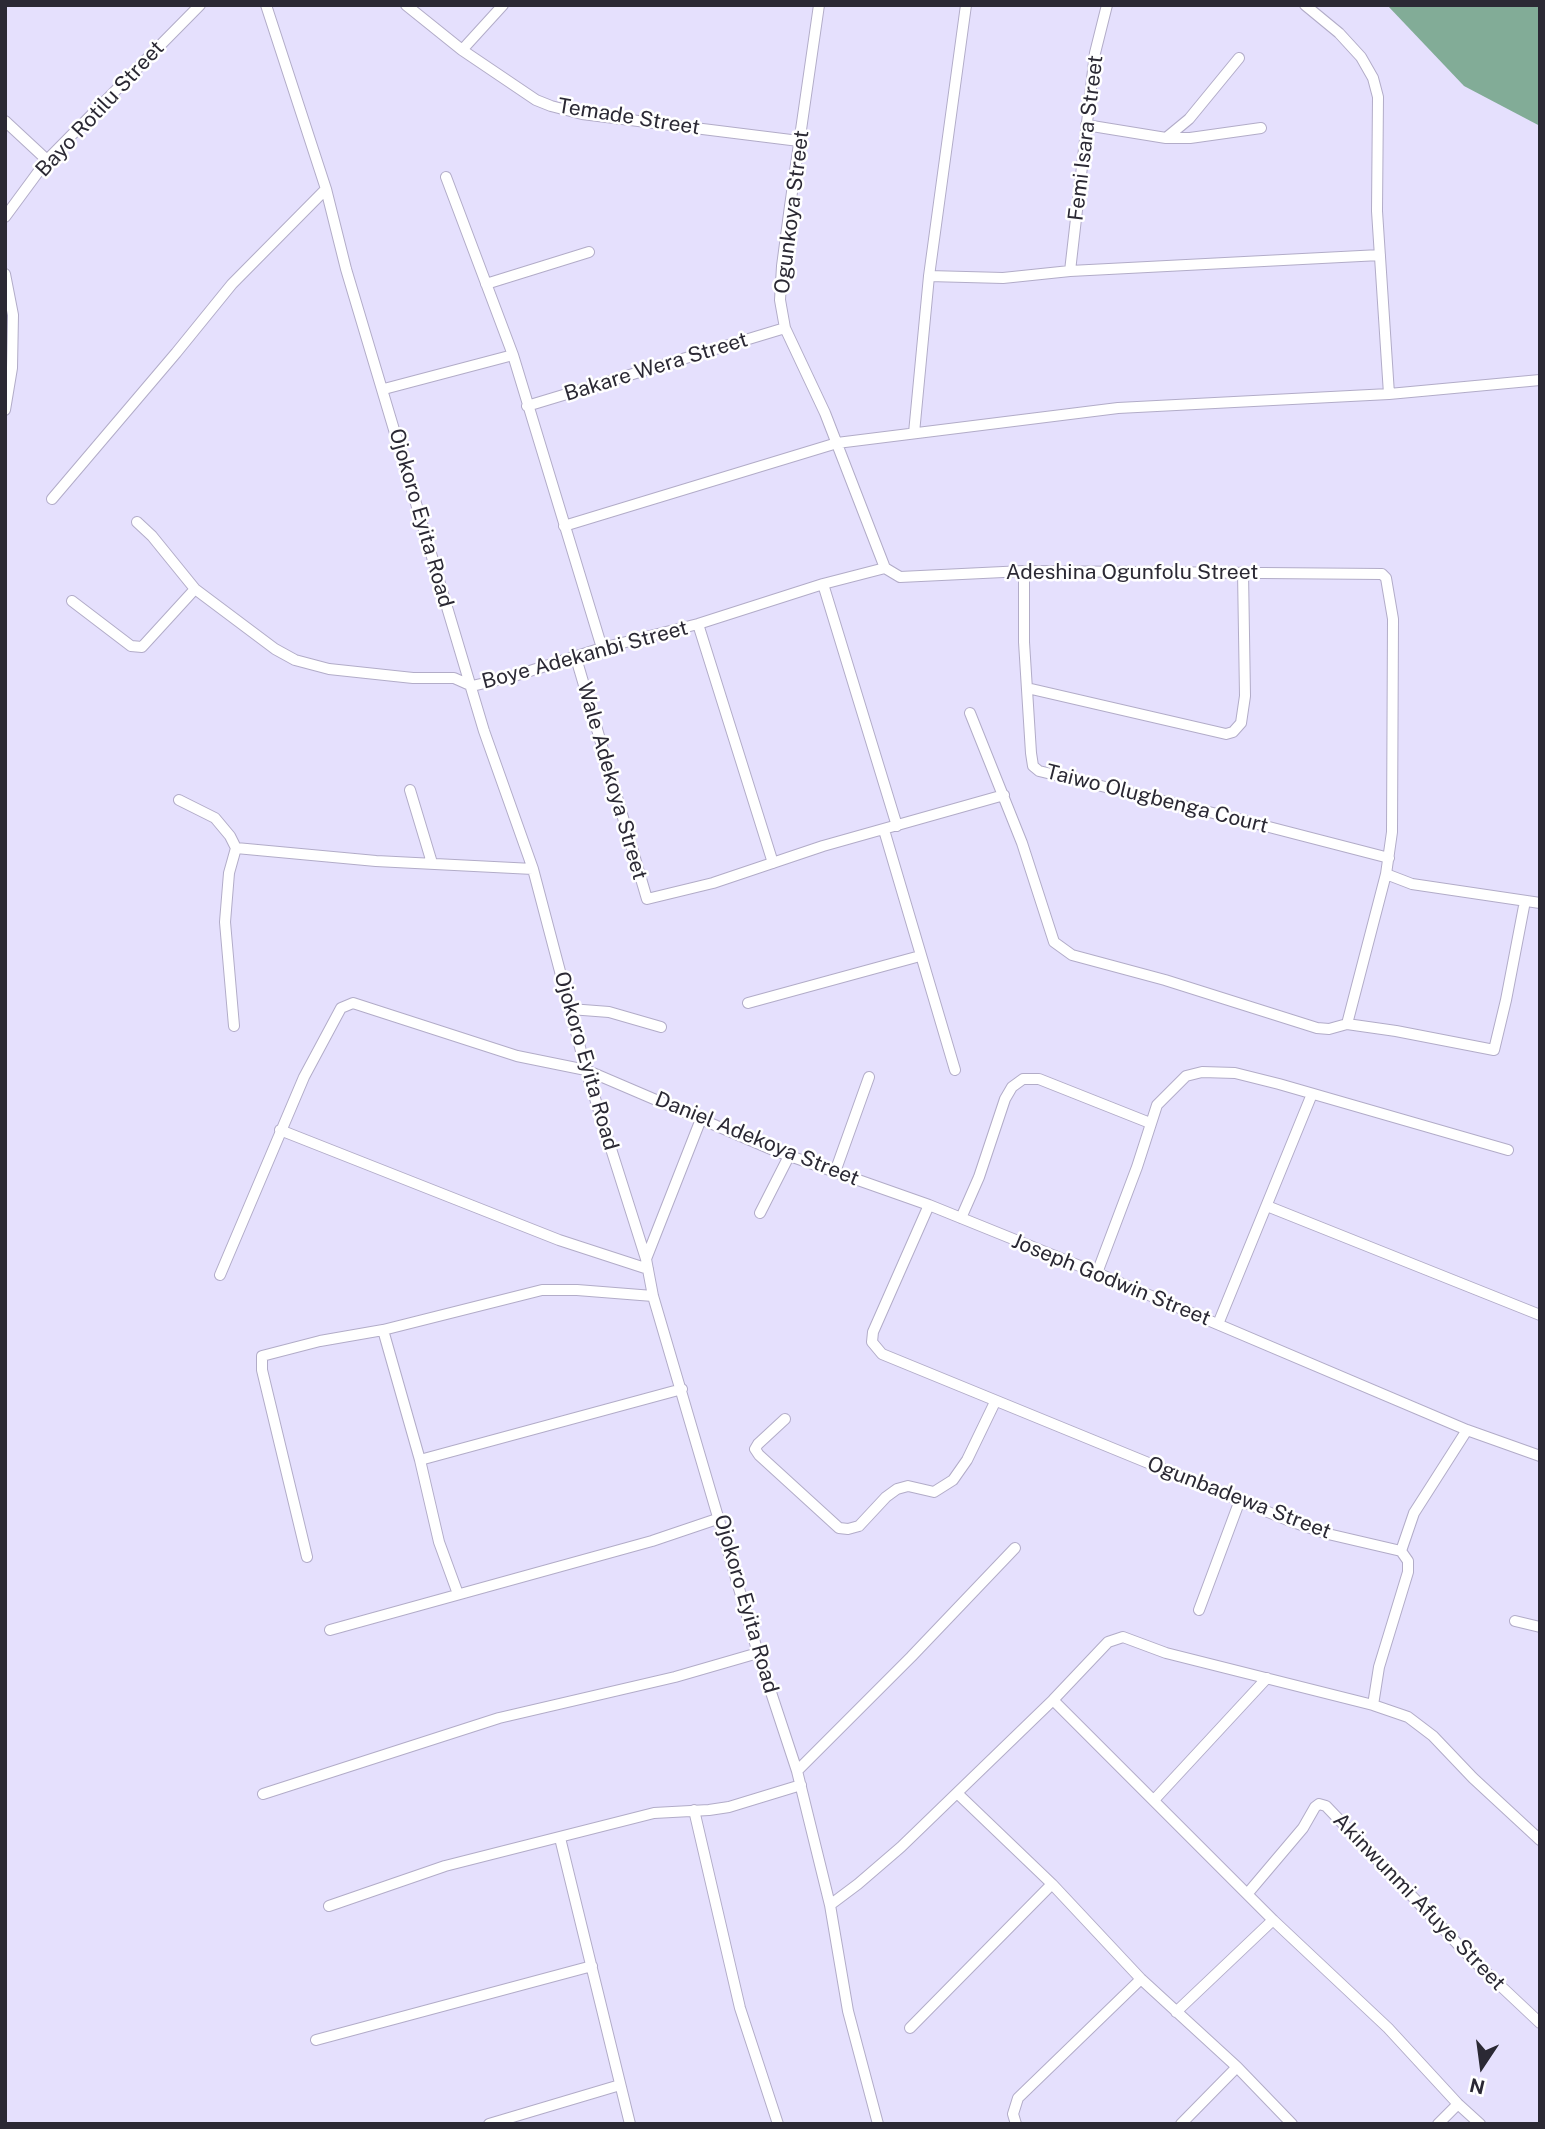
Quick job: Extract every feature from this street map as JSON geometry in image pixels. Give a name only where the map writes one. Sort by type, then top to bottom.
[{"type":"street","name":"Bayo Rotilu Street","points":[[5,217],[47,160],[200,5]]},
{"type":"street","name":"Ojokoro Eyita Road","points":[[266,5],[326,189],[346,269],[384,389],[417,512],[484,732],[533,869],[586,1070],[647,1264],[653,1296],[758,1653],[797,1771],[830,1905],[848,2011],[878,2124]]},
{"type":"street","name":"Temade Street","points":[[406,5],[462,50],[536,100],[551,106],[582,114],[799,141]]},
{"type":"street","points":[[462,50],[503,5]]},
{"type":"street","name":"Ogunkoya Street","points":[[819,5],[782,266],[780,300],[785,328],[837,443],[885,568]]},
{"type":"street","points":[[914,433],[929,276],[966,5]]},
{"type":"street","name":"Femi Isara Street","points":[[1070,271],[1095,53],[1107,5]]},
{"type":"street","points":[[1305,5],[1339,33],[1361,57],[1373,78],[1378,97],[1376,152],[1389,394]]},
{"type":"street","points":[[1166,138],[1189,119],[1239,58]]},
{"type":"street","points":[[5,121],[47,160]]},
{"type":"street","points":[[1086,125],[1166,138],[1190,138],[1261,128]]},
{"type":"street","points":[[446,177],[513,355],[602,648]]},
{"type":"street","points":[[52,499],[232,284],[326,189]]},
{"type":"street","points":[[486,284],[589,252]]},
{"type":"street","points":[[929,276],[1003,278],[1070,271],[1380,255]]},
{"type":"street","points":[[5,274],[13,315],[12,368],[5,410]]},
{"type":"street","name":"Bakare Wera Street","points":[[527,406],[785,328]]},
{"type":"street","points":[[384,389],[513,355]]},
{"type":"street","points":[[564,526],[837,443],[1023,422],[1118,408],[1389,394],[1540,380]]},
{"type":"street","points":[[137,522],[152,536],[195,590],[275,649],[295,660],[329,669],[413,678],[454,678],[472,686]]},
{"type":"street","name":"Boye Adekanbi Street","points":[[472,686],[511,677],[602,648],[698,624],[823,584],[885,568]]},
{"type":"street","name":"Adeshina Ogunfolu Street","points":[[885,568],[900,577],[1024,571],[1382,574],[1386,578],[1393,619],[1393,802],[1389,858]]},
{"type":"street","name":"Taiwo Olugbenga Court","points":[[1024,571],[1031,754],[1033,766],[1039,771],[1389,858]]},
{"type":"street","points":[[1027,688],[1226,734],[1233,732],[1241,723],[1245,696],[1244,572]]},
{"type":"street","points":[[823,584],[897,826]]},
{"type":"street","points":[[72,601],[131,646],[142,647],[195,590]]},
{"type":"street","points":[[698,624],[773,863],[823,846],[1004,795]]},
{"type":"street","name":"Wale Adekoya Street","points":[[576,658],[647,899],[713,883],[773,863]]},
{"type":"street","points":[[970,713],[1004,795],[1054,942],[1072,956],[1165,981],[1317,1028],[1329,1029],[1347,1024],[1494,1049],[1525,901]]},
{"type":"street","points":[[410,790],[432,863]]},
{"type":"street","points":[[180,800],[215,818],[236,848],[229,873],[225,922],[234,1026]]},
{"type":"street","points":[[884,830],[955,1070]]},
{"type":"street","points":[[236,848],[336,859],[533,869]]},
{"type":"street","points":[[1347,1024],[1389,858]]},
{"type":"street","points":[[1386,874],[1412,884],[1540,903]]},
{"type":"street","points":[[748,1003],[920,956]]},
{"type":"street","name":"Daniel Adekoya Street","points":[[280,1130],[333,1021],[341,1008],[353,1003],[517,1056],[586,1070],[789,1156],[929,1205]]},
{"type":"street","points":[[570,1009],[609,1012],[661,1027]]},
{"type":"street","points":[[1097,1273],[1157,1105],[1186,1076],[1202,1072],[1235,1073],[1508,1150]]},
{"type":"street","points":[[835,1172],[869,1077]]},
{"type":"street","points":[[961,1218],[979,1177],[1005,1099],[1012,1087],[1023,1079],[1039,1079],[1150,1123]]},
{"type":"street","name":"Joseph Godwin Street","points":[[929,1205],[1218,1324],[1312,1094]]},
{"type":"street","points":[[219,1275],[280,1130],[559,1240],[647,1264],[701,1119]]},
{"type":"street","points":[[760,1213],[789,1156]]},
{"type":"street","name":"Ogunbadewa Street","points":[[929,1205],[873,1332],[872,1342],[882,1354],[1290,1521],[1328,1534],[1401,1551]]},
{"type":"street","points":[[1266,1206],[1540,1315]]},
{"type":"street","points":[[307,1557],[261,1357],[542,1290],[653,1296]]},
{"type":"street","points":[[1218,1324],[1467,1430],[1540,1456]]},
{"type":"street","points":[[383,1329],[420,1460],[439,1542],[458,1594]]},
{"type":"street","points":[[420,1460],[682,1389]]},
{"type":"street","points":[[785,1419],[755,1450],[839,1528],[848,1529],[859,1526],[897,1489],[908,1486],[934,1492],[948,1485],[967,1460],[995,1402]]},
{"type":"street","points":[[1373,1705],[1379,1667],[1408,1572],[1408,1561],[1401,1551],[1414,1513],[1467,1430]]},
{"type":"street","points":[[1199,1610],[1240,1500]]},
{"type":"street","points":[[330,1630],[638,1544],[720,1518]]},
{"type":"street","points":[[797,1771],[1015,1548]]},
{"type":"street","points":[[1515,1621],[1540,1627]]},
{"type":"street","points":[[830,1905],[901,1847],[1054,1700],[1108,1642],[1123,1637],[1166,1653],[1373,1705],[1408,1717],[1419,1723],[1540,1840]]},
{"type":"street","points":[[263,1794],[499,1718],[675,1677],[758,1653]]},
{"type":"street","points":[[1154,1800],[1267,1678]]},
{"type":"street","points":[[1054,1700],[1273,1920],[1388,2028],[1480,2124]]},
{"type":"street","points":[[329,1906],[445,1867],[654,1813],[729,1807],[801,1785]]},
{"type":"street","points":[[957,1793],[1052,1884],[1141,1979],[1237,2067],[1292,2124]]},
{"type":"street","name":"Akinwunmi Afuye Street","points":[[1248,1893],[1303,1828],[1314,1807],[1319,1804],[1326,1806],[1452,1939],[1540,2023]]},
{"type":"street","points":[[694,1810],[740,2008],[778,2124]]},
{"type":"street","points":[[561,1838],[630,2124]]},
{"type":"street","points":[[910,2028],[1052,1884]]},
{"type":"street","points":[[1176,2012],[1273,1920]]},
{"type":"street","points":[[316,2040],[592,1966]]},
{"type":"street","points":[[1016,2124],[1013,2114],[1018,2098],[1141,1979]]},
{"type":"street","points":[[1181,2124],[1237,2067]]},
{"type":"street","points":[[492,2123],[620,2085]]},
{"type":"street","points":[[1438,2124],[1458,2104]]},
{"type":"green space","points":[[1387,5],[1540,5],[1540,126],[1464,86]]}]
